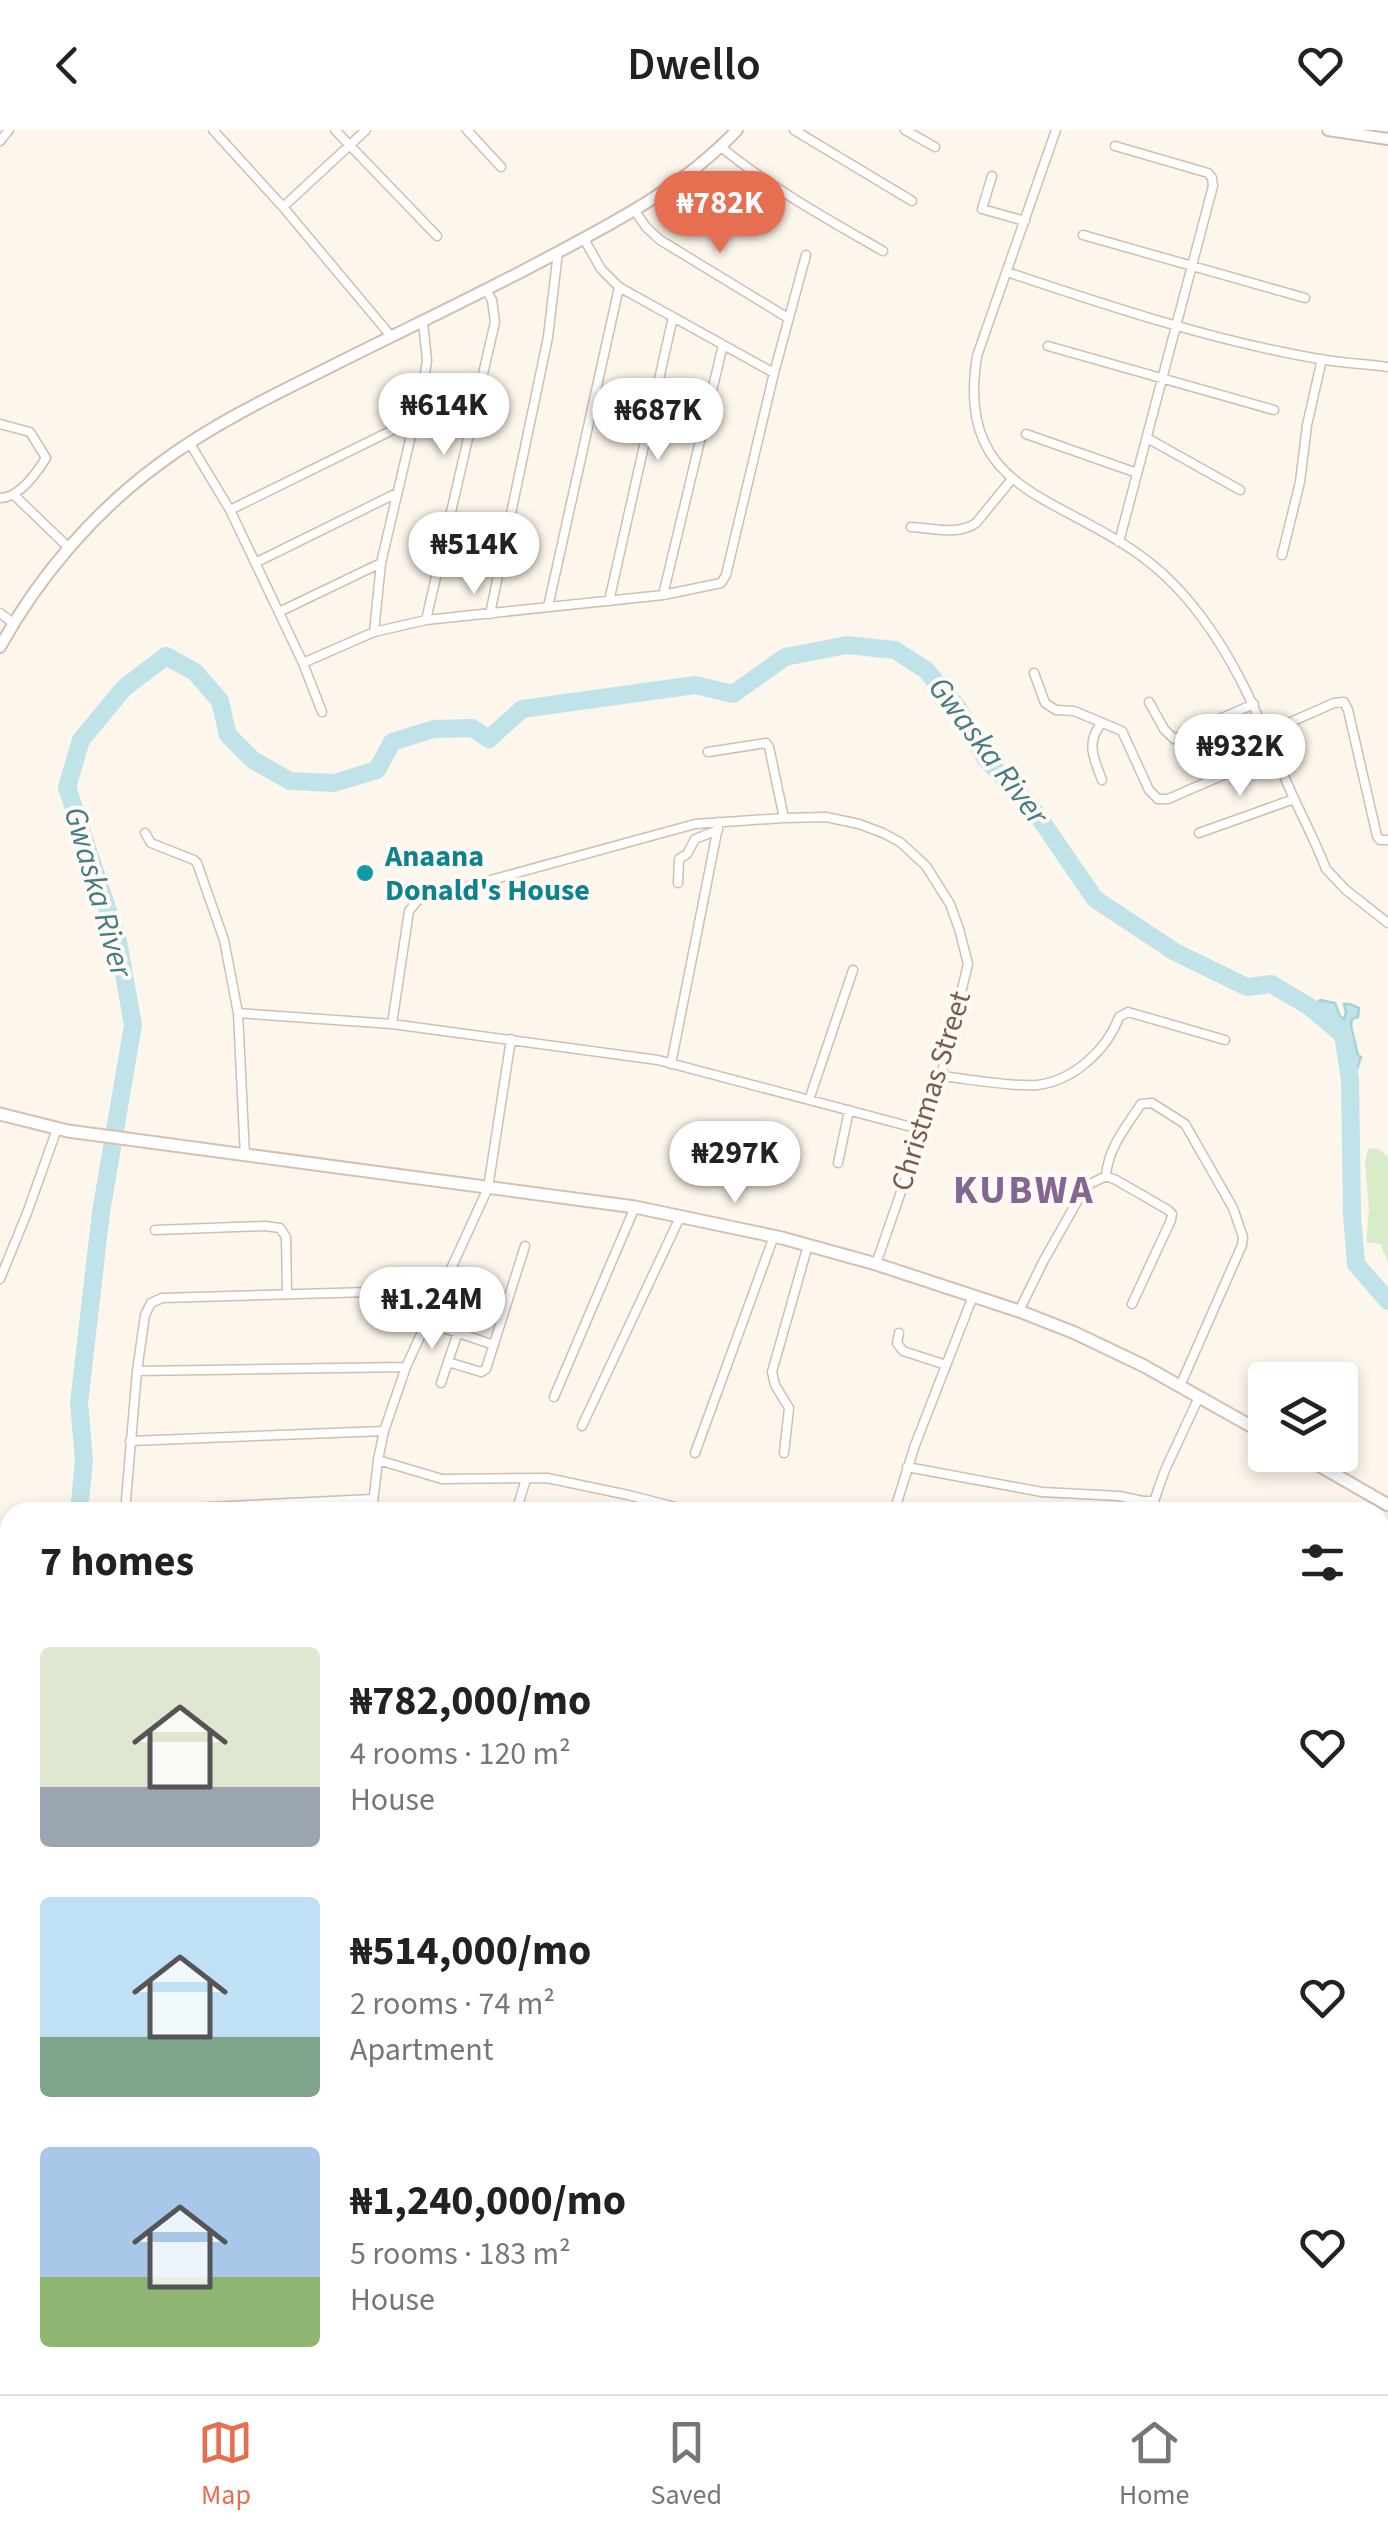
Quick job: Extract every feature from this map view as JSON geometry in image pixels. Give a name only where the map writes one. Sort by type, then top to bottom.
[{"type":"main road","points":[[0,1114],[57,1129],[155,1144],[634,1207],[774,1236],[876,1264],[1076,1332],[1248,1424]]},
{"type":"main road","points":[[1331,1472],[1383,1502]]},
{"type":"street","points":[[0,141],[10,130]]},
{"type":"street","points":[[212,130],[283,206],[391,336]]},
{"type":"street","points":[[335,130],[437,236]]},
{"type":"street","points":[[283,206],[366,130]]},
{"type":"street","points":[[467,130],[501,167]]},
{"type":"street","points":[[0,647],[37,588],[69,548],[136,482],[190,442],[258,403],[424,322],[635,211],[679,182],[737,130]]},
{"type":"street","points":[[794,130],[912,201]]},
{"type":"street","points":[[905,130],[935,146]]},
{"type":"street","points":[[1056,130],[982,335],[973,388],[980,431],[1012,479],[1150,563],[1198,613],[1227,654],[1254,704],[1326,868],[1346,890],[1388,922]]},
{"type":"street","points":[[1328,130],[1388,139]]},
{"type":"street","points":[[1115,146],[1208,172],[1213,186],[1119,542]]},
{"type":"street","points":[[721,147],[792,200],[883,250]]},
{"type":"street","points":[[992,176],[982,208],[1025,221]]},
{"type":"street","points":[[635,211],[660,240],[788,318]]},
{"type":"street","points":[[1083,235],[1305,298]]},
{"type":"street","points":[[584,238],[601,269],[619,286],[774,373]]},
{"type":"street","points":[[490,614],[548,337],[558,252]]},
{"type":"street","points":[[303,663],[374,632],[426,620],[662,594],[714,586],[724,580],[806,255]]},
{"type":"street","points":[[1007,272],[1253,345],[1322,359],[1388,366]]},
{"type":"street","points":[[548,607],[619,286]]},
{"type":"street","points":[[426,620],[495,322],[492,300],[486,290]]},
{"type":"street","points":[[609,601],[673,316]]},
{"type":"street","points":[[374,632],[382,563],[427,360],[424,322]]},
{"type":"street","points":[[662,594],[722,345]]},
{"type":"street","points":[[1048,346],[1274,410]]},
{"type":"street","points":[[1282,556],[1322,359]]},
{"type":"street","points":[[230,510],[415,419]]},
{"type":"street","points":[[0,424],[30,432],[46,458],[14,496],[0,498]]},
{"type":"street","points":[[1026,434],[1137,473]]},
{"type":"street","points":[[1146,438],[1240,490]]},
{"type":"street","points":[[190,442],[230,510],[303,663],[322,712]]},
{"type":"street","points":[[912,527],[969,529],[1012,479]]},
{"type":"street","points":[[255,563],[397,493]]},
{"type":"street","points":[[14,496],[69,548]]},
{"type":"street","points":[[279,612],[382,563]]},
{"type":"street","points":[[0,614],[13,623]]},
{"type":"street","points":[[1034,673],[1045,703],[1122,731],[1149,790],[1158,799],[1168,799],[1274,753]]},
{"type":"street","points":[[1149,702],[1174,739],[1254,704]]},
{"type":"street","points":[[1266,732],[1344,702],[1377,836],[1388,840]]},
{"type":"street","points":[[1102,724],[1093,732],[1091,742],[1102,780]]},
{"type":"street","points":[[708,752],[766,743],[784,818]]},
{"type":"street","points":[[1199,833],[1294,799]]},
{"type":"street","name":"Christmas Street","points":[[392,1024],[410,911],[418,900],[671,830],[812,816],[842,819],[884,833],[914,854],[936,881],[955,916],[968,964],[942,1076],[876,1264]]},
{"type":"street","points":[[678,883],[678,859],[687,854],[695,839],[718,826]]},
{"type":"street","points":[[671,1064],[718,826]]},
{"type":"street","points":[[144,834],[151,843],[197,863],[224,940],[238,1013],[246,1156]]},
{"type":"street","points":[[809,1100],[854,970]]},
{"type":"street","points":[[942,1076],[1030,1085],[1054,1080],[1090,1059],[1114,1032],[1119,1017],[1128,1012],[1225,1040]]},
{"type":"street","points":[[238,1013],[392,1024],[658,1060],[923,1130]]},
{"type":"street","points":[[315,1502],[372,1499],[384,1431],[406,1367],[488,1188],[511,1039]]},
{"type":"street","points":[[1106,1176],[1113,1147],[1141,1104],[1152,1103],[1186,1124],[1233,1208],[1242,1245],[1180,1386]]},
{"type":"street","points":[[838,1163],[849,1110]]},
{"type":"street","points":[[0,1278],[57,1129]]},
{"type":"street","points":[[1106,1176],[1172,1214],[1132,1304]]},
{"type":"street","points":[[1019,1311],[1083,1191],[1106,1176]]},
{"type":"street","points":[[554,1397],[634,1207]]},
{"type":"street","points":[[582,1426],[680,1216]]},
{"type":"street","points":[[155,1230],[280,1228],[286,1237],[287,1293]]},
{"type":"street","points":[[695,1453],[774,1236]]},
{"type":"street","points":[[784,1453],[789,1408],[772,1372],[808,1245]]},
{"type":"street","points":[[448,1362],[480,1372],[486,1369],[525,1246]]},
{"type":"street","points":[[126,1502],[137,1371],[146,1315],[155,1300],[441,1290]]},
{"type":"street","points":[[897,1502],[973,1296]]},
{"type":"street","points":[[426,1322],[494,1344]]},
{"type":"street","points":[[441,1383],[458,1332]]},
{"type":"street","points":[[899,1333],[897,1343],[903,1351],[946,1365]]},
{"type":"street","points":[[137,1371],[406,1367]]},
{"type":"street","points":[[908,1467],[1042,1492],[1120,1496],[1149,1502],[1156,1498],[1164,1470],[1200,1397]]},
{"type":"street","points":[[130,1441],[384,1431]]},
{"type":"street","points":[[378,1460],[442,1479],[546,1478],[656,1502]]},
{"type":"street","points":[[519,1502],[526,1479]]},
{"type":"green space","points":[[1368,1148],[1379,1149],[1388,1157],[1388,1262],[1380,1244],[1366,1242]]},
{"type":"water","points":[[1320,1000],[1335,1003],[1344,1019],[1344,1004],[1359,1008],[1351,1026],[1361,1057],[1357,1069],[1351,1071],[1344,1033],[1313,1007]]},
{"type":"waterway","name":"Gwaska River","points":[[80,1502],[84,1460],[79,1403],[101,1212],[133,1025],[118,941],[67,787],[81,740],[124,688],[166,656],[195,672],[220,701],[228,735],[253,760],[290,781],[334,783],[377,770],[392,742],[434,729],[472,728],[489,739],[522,709],[695,685],[733,694],[785,657],[847,645],[895,650],[926,670],[958,708],[985,758],[1036,813],[1095,899],[1175,952],[1247,987],[1271,984],[1310,1007],[1343,1035],[1350,1079],[1356,1264],[1388,1301]]},
{"type":"place","name":"Anaana Donald's House","points":[[365,873]]},
{"type":"district","name":"KUBWA","points":[[1024,1190]]}]
